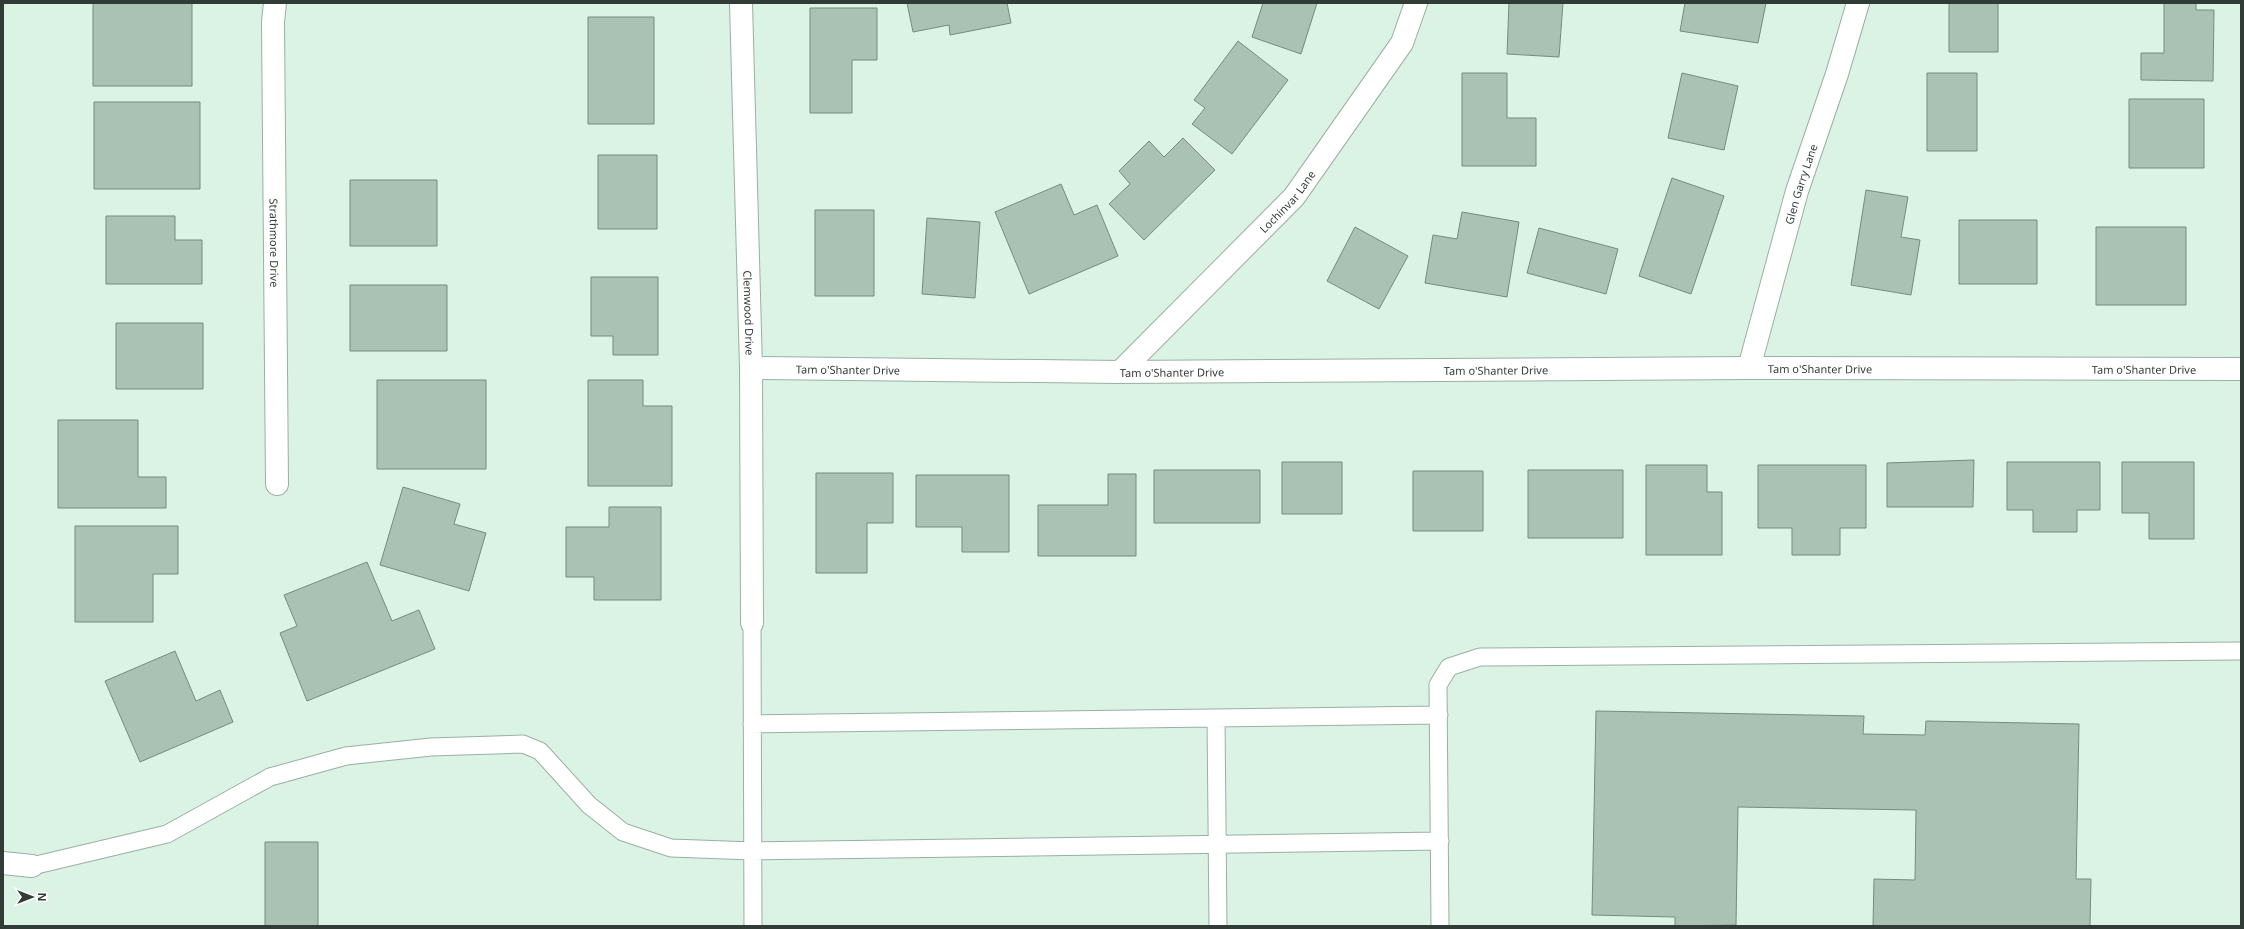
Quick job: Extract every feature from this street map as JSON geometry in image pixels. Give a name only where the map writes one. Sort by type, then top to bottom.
[{"type":"street","name":"Strathmore Drive","points":[[275,3],[273,22],[277,484]]},
{"type":"street","name":"Clemwood Drive","points":[[741,3],[751,368],[752,623]]},
{"type":"street","name":"Lochinvar Lane","points":[[1120,372],[1294,197],[1402,43],[1416,3]]},
{"type":"street","name":"Glen Garry Lane","points":[[1750,368],[1797,191],[1837,74],[1858,3]]},
{"type":"street","name":"Tam o'Shanter Drive","points":[[751,368],[1120,372],[1750,368],[2241,369]]},
{"type":"street","points":[[3,863],[32,866]]},
{"type":"lane","points":[[752,623],[753,926]]},
{"type":"lane","points":[[1440,926],[1438,685],[1449,667],[1480,658],[2241,650]]},
{"type":"lane","points":[[752,724],[1439,715]]},
{"type":"lane","points":[[1216,718],[1218,926]]},
{"type":"lane","points":[[32,866],[167,834],[270,777],[346,756],[431,747],[523,744],[540,751],[589,805],[623,832],[671,848],[753,850],[1440,841]]},
{"type":"building","points":[[93,3],[192,3],[192,86],[93,86]]},
{"type":"building","points":[[907,3],[1007,3],[1011,23],[950,35],[949,25],[913,32]]},
{"type":"building","points":[[1263,3],[1317,3],[1301,54],[1252,37]]},
{"type":"building","points":[[1509,3],[1563,3],[1559,57],[1507,54]]},
{"type":"building","points":[[1685,3],[1766,3],[1758,43],[1680,31]]},
{"type":"building","points":[[1949,3],[1998,3],[1998,52],[1949,52]]},
{"type":"building","points":[[2164,3],[2196,3],[2196,10],[2214,10],[2213,81],[2141,80],[2141,53],[2164,53]]},
{"type":"building","points":[[810,8],[877,8],[877,60],[852,60],[852,113],[810,113]]},
{"type":"building","points":[[588,17],[654,17],[654,124],[588,124]]},
{"type":"building","points":[[1238,41],[1288,80],[1232,154],[1192,124],[1205,108],[1194,100]]},
{"type":"building","points":[[1462,73],[1507,73],[1507,118],[1536,118],[1536,166],[1462,166]]},
{"type":"building","points":[[1682,73],[1738,86],[1724,150],[1668,138]]},
{"type":"building","points":[[1927,73],[1977,73],[1977,151],[1927,151]]},
{"type":"building","points":[[2129,99],[2204,99],[2204,168],[2129,168]]},
{"type":"building","points":[[94,102],[200,102],[200,189],[94,189]]},
{"type":"building","points":[[1183,138],[1215,170],[1144,240],[1109,204],[1130,184],[1119,171],[1149,141],[1164,157]]},
{"type":"building","points":[[598,155],[657,155],[657,229],[598,229]]},
{"type":"building","points":[[1672,178],[1724,196],[1691,294],[1639,276]]},
{"type":"building","points":[[350,180],[437,180],[437,246],[350,246]]},
{"type":"building","points":[[1061,184],[1074,215],[1097,205],[1118,256],[1029,294],[995,212]]},
{"type":"building","points":[[1866,190],[1908,197],[1901,237],[1920,240],[1911,295],[1851,285]]},
{"type":"building","points":[[815,210],[874,210],[874,296],[815,296]]},
{"type":"building","points":[[1462,212],[1519,222],[1507,297],[1425,283],[1433,235],[1457,239]]},
{"type":"building","points":[[106,216],[175,216],[175,240],[202,240],[202,284],[106,284]]},
{"type":"building","points":[[927,218],[980,222],[975,298],[922,294]]},
{"type":"building","points":[[1959,220],[2037,220],[2037,284],[1959,284]]},
{"type":"building","points":[[1355,227],[1408,256],[1379,309],[1327,281]]},
{"type":"building","points":[[2096,227],[2186,227],[2186,305],[2096,305]]},
{"type":"building","points":[[1539,228],[1618,249],[1606,294],[1527,273]]},
{"type":"building","points":[[591,277],[658,277],[658,355],[613,355],[613,336],[591,336]]},
{"type":"building","points":[[350,285],[447,285],[447,351],[350,351]]},
{"type":"building","points":[[116,323],[203,323],[203,389],[116,389]]},
{"type":"building","points":[[377,380],[486,380],[486,469],[377,469]]},
{"type":"building","points":[[588,380],[643,380],[643,406],[672,406],[672,486],[588,486]]},
{"type":"building","points":[[58,420],[138,420],[138,477],[166,477],[166,508],[58,508]]},
{"type":"building","points":[[1974,460],[1973,507],[1887,507],[1887,463]]},
{"type":"building","points":[[1282,462],[1342,462],[1342,514],[1282,514]]},
{"type":"building","points":[[2007,462],[2100,462],[2100,510],[2077,510],[2077,532],[2033,532],[2033,510],[2007,510]]},
{"type":"building","points":[[2122,462],[2194,462],[2194,539],[2149,539],[2149,513],[2122,513]]},
{"type":"building","points":[[1646,465],[1707,465],[1707,492],[1722,492],[1722,555],[1646,555]]},
{"type":"building","points":[[1758,465],[1866,465],[1866,528],[1840,528],[1840,555],[1792,555],[1792,528],[1758,528]]},
{"type":"building","points":[[1154,470],[1260,470],[1260,523],[1154,523]]},
{"type":"building","points":[[1528,470],[1623,470],[1623,538],[1528,538]]},
{"type":"building","points":[[1413,471],[1483,471],[1483,531],[1413,531]]},
{"type":"building","points":[[816,473],[893,473],[893,523],[867,523],[867,573],[816,573]]},
{"type":"building","points":[[1108,474],[1136,474],[1136,556],[1038,556],[1038,505],[1108,505]]},
{"type":"building","points":[[916,475],[1009,475],[1009,552],[962,552],[962,527],[916,527]]},
{"type":"building","points":[[403,487],[460,504],[454,524],[486,533],[469,591],[380,565]]},
{"type":"building","points":[[609,507],[661,507],[661,600],[594,600],[594,577],[566,577],[566,527],[609,527]]},
{"type":"building","points":[[75,526],[178,526],[178,574],[153,574],[153,622],[75,622]]},
{"type":"building","points":[[367,562],[392,621],[419,610],[435,649],[307,701],[280,633],[297,626],[284,595]]},
{"type":"building","points":[[175,651],[196,701],[220,690],[233,722],[140,762],[105,681]]},
{"type":"building","points":[[1596,711],[1864,716],[1863,734],[1925,735],[1926,721],[2079,724],[2076,879],[2091,879],[2090,926],[1873,926],[1874,879],[1915,880],[1916,810],[1738,807],[1736,925],[1675,926],[1675,917],[1592,915]]},
{"type":"building","points":[[265,842],[318,842],[318,926],[265,926]]}]
